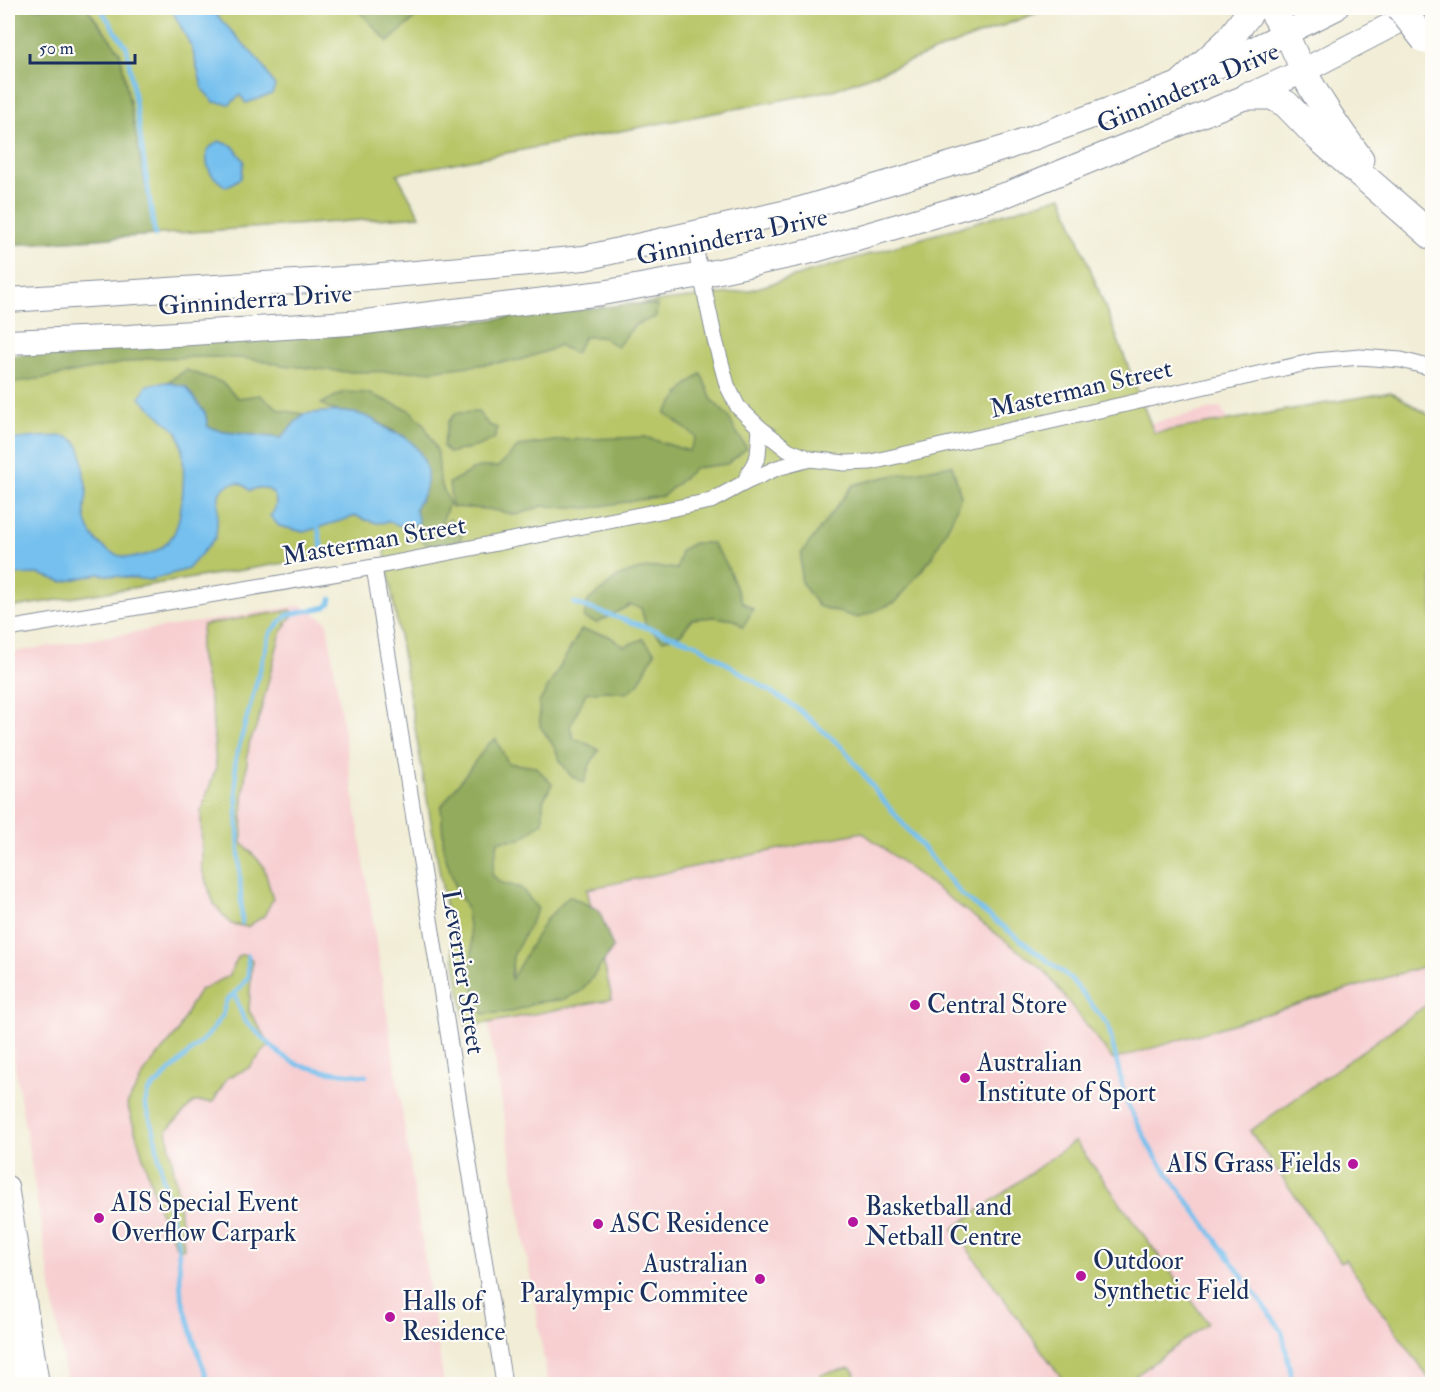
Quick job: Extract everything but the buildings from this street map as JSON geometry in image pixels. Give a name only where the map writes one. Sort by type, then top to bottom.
[{"type":"highway","points":[[1182,82],[1227,42],[1252,8]]},
{"type":"highway","points":[[1272,8],[1286,33]]},
{"type":"highway","points":[[1400,8],[1429,46]]},
{"type":"highway","points":[[1303,70],[1340,133],[1389,199]]},
{"type":"highway","points":[[1248,96],[1272,96],[1286,104],[1319,138],[1432,236]]},
{"type":"main road","name":"Ginninderra Drive","points":[[8,300],[359,278],[584,258],[801,209],[1008,147],[1182,82],[1336,8]]},
{"type":"main road","name":"Ginninderra Drive","points":[[8,342],[365,322],[602,293],[812,251],[1008,194],[1248,96],[1424,8]]},
{"type":"main road","points":[[1286,33],[1303,70]]},
{"type":"street","points":[[692,233],[727,385],[738,406],[760,428],[788,450],[810,459]]},
{"type":"street","name":"Masterman Street","points":[[8,629],[374,567],[711,501],[777,468],[810,459],[845,463],[871,462],[1315,361],[1360,357],[1401,360],[1432,368]]},
{"type":"street","points":[[744,483],[758,456],[760,428]]},
{"type":"street","name":"Leverrier Street","points":[[374,567],[504,1384]]},
{"type":"street","points":[[8,1186],[39,1384]]},
{"type":"street","points":[[8,1297],[22,1384]]},
{"type":"shaded area","name":"Australian Institute of Sport","points":[[1221,407],[1339,620],[1432,771],[1432,1384],[548,1384],[420,607],[571,557]]},
{"type":"shaded area","points":[[302,605],[327,622],[444,1384],[67,1384],[8,1023],[8,653]]},
{"type":"green space","points":[[8,8],[1050,8],[833,90],[397,174],[420,216],[8,245]]},
{"type":"green space","points":[[8,8],[87,8],[120,52],[155,235],[8,245]]},
{"type":"green space","points":[[356,8],[415,8],[420,14],[388,42]]},
{"type":"green space","points":[[1062,196],[1154,433],[1391,392],[1432,417],[1432,964],[1113,1060],[1044,970],[862,832],[587,889],[612,999],[466,1027],[384,547],[8,608],[8,365],[513,319],[747,291]]},
{"type":"green space","points":[[631,304],[657,305],[656,317],[635,325],[617,347],[603,337],[584,337],[575,354],[559,345],[520,360],[429,371],[346,372],[251,359],[150,358],[8,383],[8,356],[150,343],[357,334]]},
{"type":"green space","points":[[186,370],[221,382],[238,398],[260,395],[280,410],[303,414],[281,438],[224,432],[208,427],[205,413],[167,382]]},
{"type":"green space","points":[[701,373],[712,400],[728,416],[747,448],[727,464],[695,468],[663,496],[589,508],[543,506],[517,515],[488,509],[452,507],[449,483],[478,467],[498,467],[519,446],[562,440],[645,437],[689,451],[696,437],[665,413],[685,387]]},
{"type":"green space","points":[[343,392],[368,393],[409,410],[423,423],[438,453],[440,481],[449,503],[440,527],[450,519],[452,529],[456,532],[462,527],[461,540],[428,546],[420,538],[415,508],[422,497],[404,436],[367,417],[336,411],[321,404]]},
{"type":"green space","points":[[478,412],[489,425],[497,428],[495,438],[479,446],[449,453],[443,446],[448,422],[456,413]]},
{"type":"green space","points":[[952,465],[961,496],[952,519],[933,556],[896,602],[858,618],[818,606],[801,582],[801,554],[853,485]]},
{"type":"green space","points":[[694,543],[712,543],[726,563],[742,602],[753,609],[743,627],[735,620],[714,617],[692,619],[681,634],[663,640],[646,626],[641,608],[630,605],[597,623],[584,618],[588,601],[619,576],[640,569],[658,567],[677,569],[681,550]]},
{"type":"green space","points":[[291,610],[294,614],[280,636],[257,725],[249,744],[243,798],[242,843],[263,865],[273,899],[264,916],[247,927],[231,924],[214,904],[202,869],[201,811],[216,768],[212,709],[199,649],[203,625]]},
{"type":"green space","points":[[581,630],[607,635],[624,646],[643,639],[655,652],[638,684],[627,693],[607,691],[586,693],[570,727],[574,739],[599,750],[590,764],[584,783],[571,776],[540,726],[539,703]]},
{"type":"green space","points":[[496,739],[508,763],[536,767],[552,784],[543,801],[543,822],[521,839],[498,841],[492,874],[499,882],[521,888],[538,909],[513,956],[511,980],[545,921],[569,896],[599,910],[613,948],[580,992],[562,1000],[538,1002],[512,1012],[482,1014],[471,979],[472,947],[466,906],[456,889],[444,852],[441,807],[488,744]]},
{"type":"green space","points":[[239,955],[248,955],[252,960],[249,1011],[270,1044],[249,1068],[227,1078],[213,1102],[194,1102],[167,1130],[184,1248],[178,1250],[159,1210],[127,1104],[148,1067],[177,1033],[200,990],[229,976]]},
{"type":"green space","name":"AIS Grass Fields","points":[[1432,1001],[1432,1383],[1345,1259],[1341,1262],[1250,1131]]},
{"type":"green space","name":"Outdoor Synthetic Field","points":[[1075,1141],[1208,1323],[1124,1384],[1066,1384],[953,1229]]},
{"type":"green space","points":[[850,1368],[854,1372],[857,1383],[819,1384],[822,1380],[821,1374]]},
{"type":"water","points":[[171,8],[210,8],[261,63],[275,86],[272,94],[246,103],[240,95],[230,104],[214,102],[203,90],[192,48]]},
{"type":"water","points":[[218,141],[233,146],[244,161],[241,178],[226,187],[213,176],[207,163],[207,150]]},
{"type":"water","points":[[167,382],[186,387],[205,413],[208,427],[224,432],[281,438],[303,414],[340,412],[366,416],[403,436],[423,458],[427,472],[425,490],[415,508],[419,523],[407,528],[390,522],[377,523],[356,516],[304,532],[279,526],[270,516],[276,504],[273,493],[269,490],[257,488],[250,491],[234,483],[226,486],[219,494],[216,537],[188,569],[150,580],[98,574],[63,582],[39,574],[8,575],[8,440],[62,436],[73,439],[77,443],[81,452],[87,488],[85,513],[88,525],[97,541],[110,551],[118,555],[136,557],[159,549],[170,539],[180,514],[183,453],[177,432],[140,398],[147,385]]},
{"type":"waterway","points":[[100,8],[127,48],[155,235]]},
{"type":"waterway","points":[[318,528],[323,555]]},
{"type":"waterway","points":[[242,923],[235,761],[270,633],[287,615],[326,607],[331,599]]},
{"type":"waterway","points":[[574,603],[696,644],[798,709],[844,749],[963,896],[1070,978],[1108,1025],[1126,1101],[1153,1153],[1282,1331],[1293,1384]]},
{"type":"waterway","points":[[209,1384],[181,1294],[178,1243],[154,1131],[145,1104],[148,1092],[208,1035],[222,1016],[226,1001],[248,977],[248,955]]},
{"type":"waterway","points":[[234,993],[244,1020],[280,1054],[299,1065],[366,1076]]},
{"type":"place","name":"Central Store","points":[[915,1005]]},
{"type":"place","name":"Australian Institute of Sport","points":[[965,1078]]},
{"type":"place","name":"AIS Grass Fields","points":[[1353,1164]]},
{"type":"place","name":"AIS Special Event Overflow Carpark","points":[[99,1218]]},
{"type":"place","name":"Basketball and Netball Centre","points":[[853,1222]]},
{"type":"place","name":"ASC Residence","points":[[598,1224]]},
{"type":"place","name":"Outdoor Synthetic Field","points":[[1081,1276]]},
{"type":"place","name":"Australian Paralympic Commitee","points":[[760,1279]]},
{"type":"place","name":"Halls of Residence","points":[[390,1317]]}]
